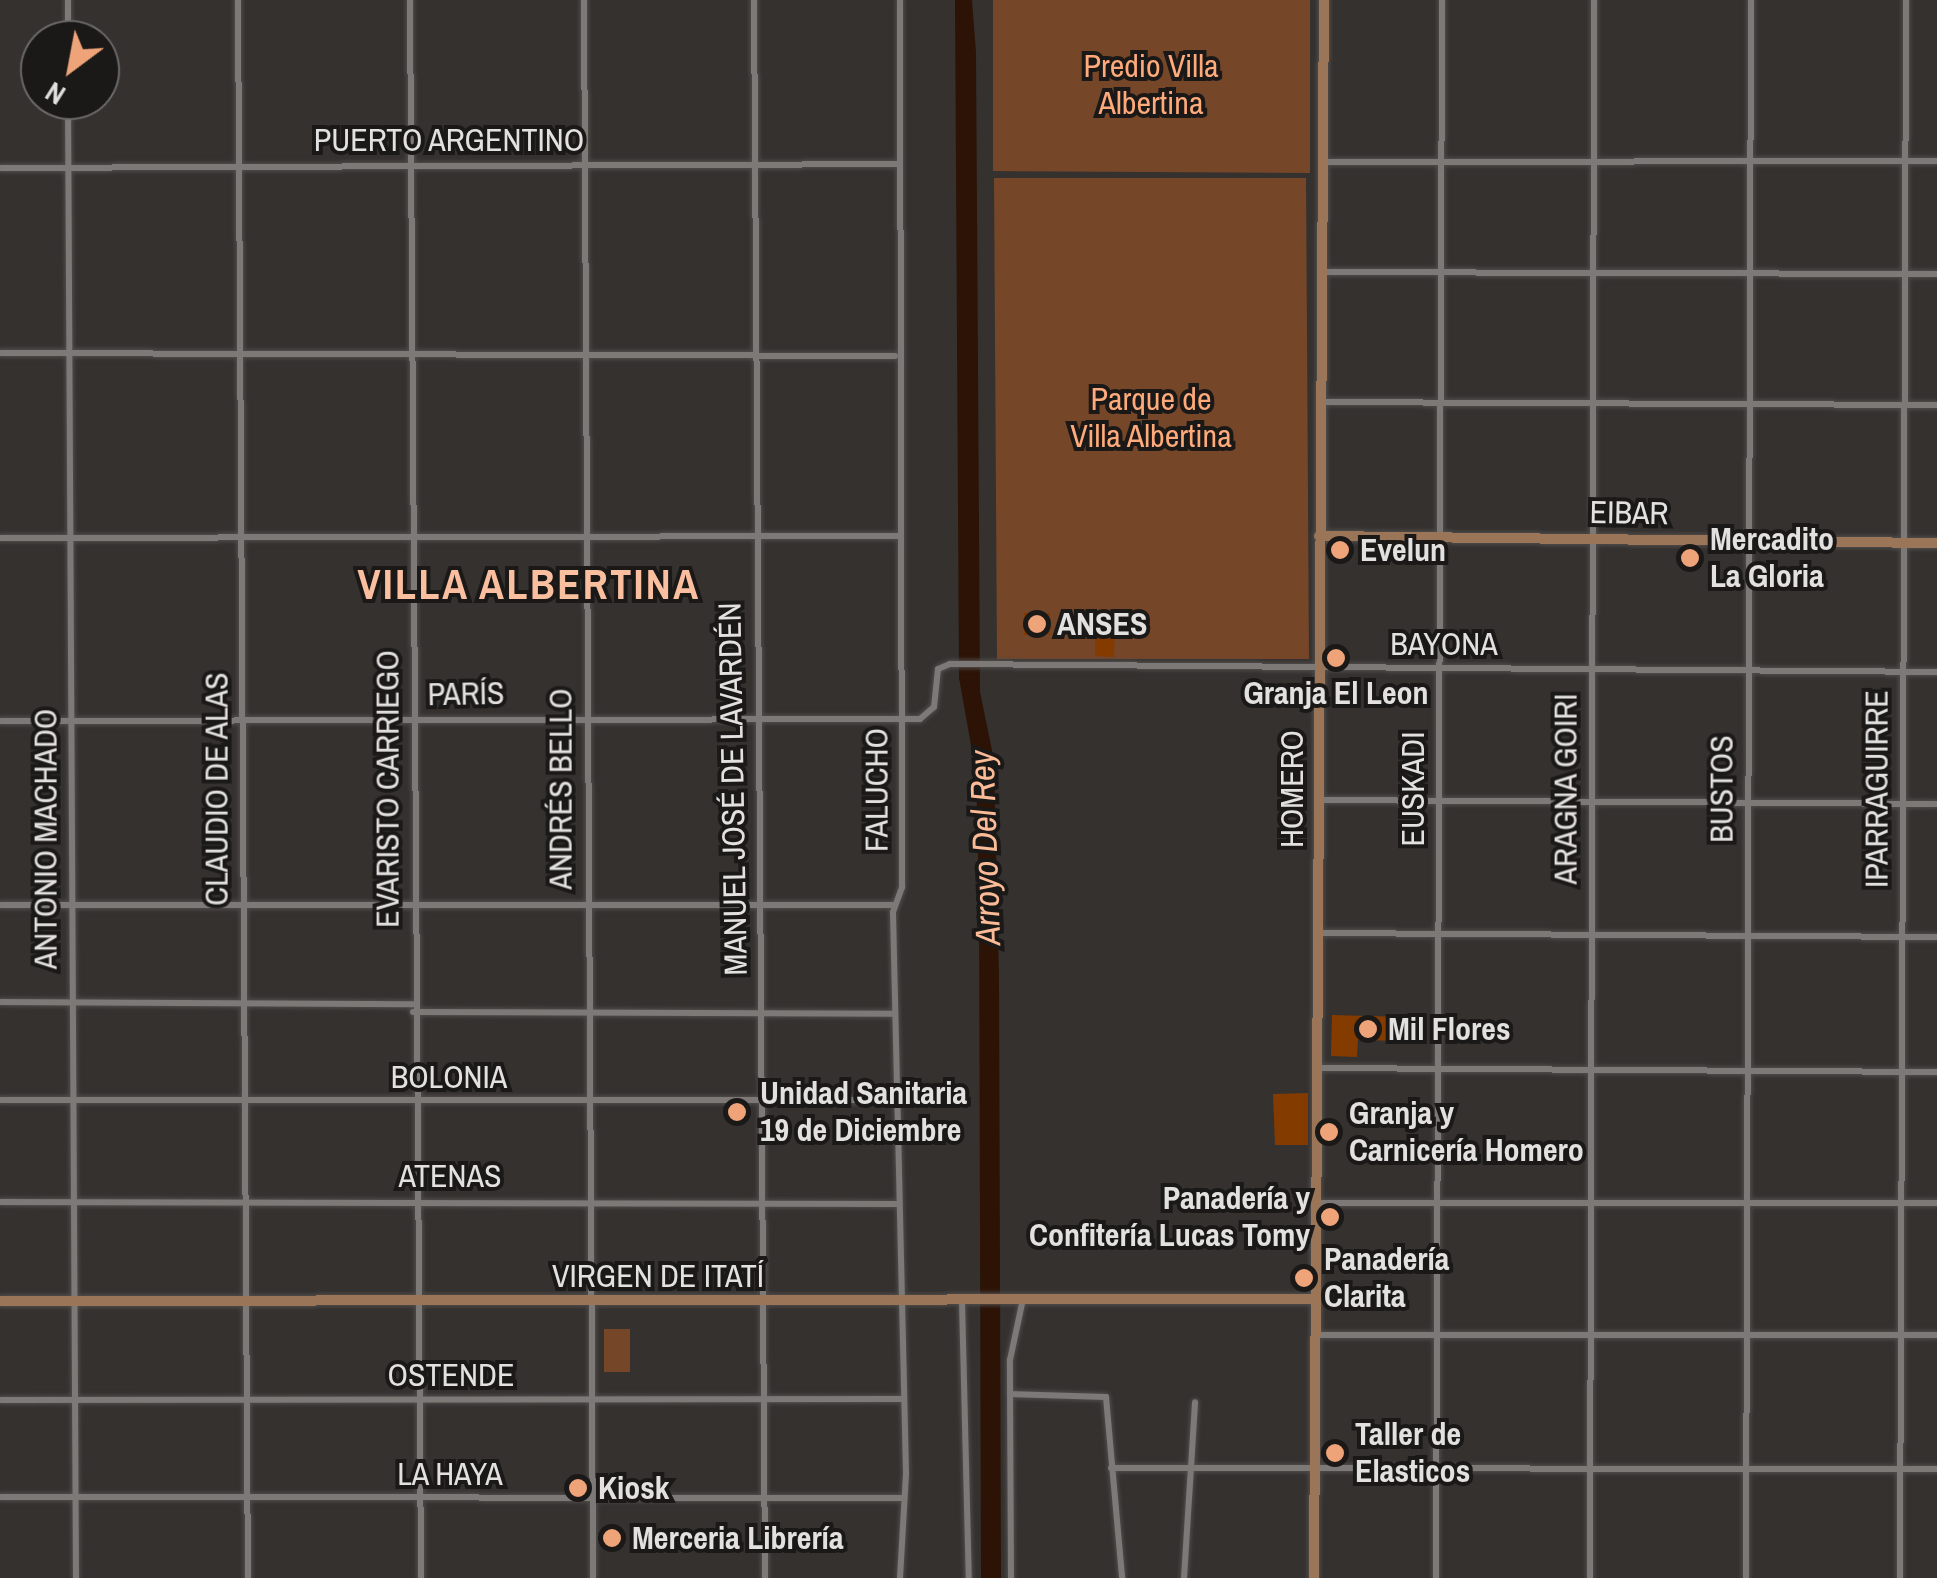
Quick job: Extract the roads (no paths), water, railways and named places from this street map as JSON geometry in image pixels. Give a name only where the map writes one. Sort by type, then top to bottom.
[{"type":"street","name":"CLAUDIO DE ALAS","points":[[238,0],[248,1578]]},
{"type":"street","name":"EVARISTO CARRIEGO","points":[[410,0],[415,720],[412,1008],[422,1400],[421,1578]]},
{"type":"street","name":"ANDRÉS BELLO","points":[[584,0],[593,1578]]},
{"type":"street","name":"MANUEL JOSÉ DE LAVARDÉN","points":[[754,0],[754,537],[765,1578]]},
{"type":"street","name":"FALUCHO","points":[[900,0],[896,356],[902,887],[894,904],[902,1301],[900,1578]]},
{"type":"street","name":"HOMERO","points":[[1314,1578],[1314,1068],[1324,0]]},
{"type":"street","name":"EUSKADI","points":[[1436,1578],[1442,0]]},
{"type":"street","name":"ARAGNA GOIRI","points":[[1590,1578],[1594,0]]},
{"type":"street","name":"BUSTOS","points":[[1746,1578],[1751,0]]},
{"type":"street","name":"IPARRAGUIRRE","points":[[1900,1578],[1906,0]]},
{"type":"street","name":"ANTONIO MACHADO","points":[[68,120],[76,1578]]},
{"type":"street","points":[[1323,162],[1937,161]]},
{"type":"street","name":"PUERTO ARGENTINO","points":[[0,168],[899,164]]},
{"type":"street","points":[[1323,272],[1937,274]]},
{"type":"street","points":[[0,353],[411,351],[896,356]]},
{"type":"street","points":[[1320,402],[1937,404]]},
{"type":"street","points":[[0,538],[898,536]]},
{"type":"street","name":"EIBAR","points":[[1319,536],[1594,536],[1937,543]]},
{"type":"street","name":"BAYONA","points":[[902,719],[931,713],[938,669],[950,664],[1937,672]]},
{"type":"street","name":"PARÍS","points":[[0,721],[902,719]]},
{"type":"street","points":[[1317,800],[1937,804]]},
{"type":"street","points":[[0,905],[894,904]]},
{"type":"street","points":[[1316,932],[1937,937]]},
{"type":"street","points":[[0,1002],[587,1014],[895,1014]]},
{"type":"street","points":[[1314,1068],[1937,1072]]},
{"type":"street","name":"BOLONIA","points":[[0,1100],[899,1100]]},
{"type":"street","name":"ATENAS","points":[[0,1202],[899,1204]]},
{"type":"street","points":[[1315,1203],[1937,1203]]},
{"type":"street","points":[[1011,1578],[1010,1394],[1018,1298]]},
{"type":"street","name":"VIRGEN DE ITATÍ","points":[[0,1302],[1316,1298]]},
{"type":"street","points":[[967,1300],[969,1578]]},
{"type":"street","points":[[1316,1335],[1937,1335]]},
{"type":"street","points":[[1010,1394],[1106,1397],[1122,1578]]},
{"type":"street","name":"OSTENDE","points":[[0,1400],[902,1399]]},
{"type":"street","points":[[1184,1578],[1195,1402]]},
{"type":"street","points":[[1111,1468],[1937,1469]]},
{"type":"street","name":"LA HAYA","points":[[0,1497],[901,1498]]},
{"type":"water","name":"Arroyo Del Rey","points":[[955,0],[972,0],[976,52],[980,692],[994,760],[999,976],[1001,1578],[981,1578],[979,895],[976,773],[959,678]]},
{"type":"place","name":"Evelun","points":[[1340,550]]},
{"type":"place","name":"Mercadito La Gloria","points":[[1690,558]]},
{"type":"place","name":"ANSES","points":[[1037,624]]},
{"type":"place","name":"Granja El Leon","points":[[1336,658]]},
{"type":"place","name":"Mil Flores","points":[[1368,1029]]},
{"type":"place","name":"Unidad Sanitaria 19 de Diciembre","points":[[737,1112]]},
{"type":"place","name":"Granja y Carnicería Homero","points":[[1329,1132]]},
{"type":"place","name":"Panadería y Confitería Lucas Tomy","points":[[1330,1217]]},
{"type":"place","name":"Panadería Clarita","points":[[1304,1278]]},
{"type":"place","name":"Taller de Elasticos","points":[[1335,1453]]},
{"type":"place","name":"Kiosk","points":[[578,1488]]},
{"type":"place","name":"Merceria Librería","points":[[612,1538]]},
{"type":"district","name":"VILLA ALBERTINA","points":[[529,584]]},
{"type":"park label","name":"Predio Villa Albertina","points":[[1151,86]]},
{"type":"park label","name":"Parque de Villa Albertina","points":[[1151,418]]}]
